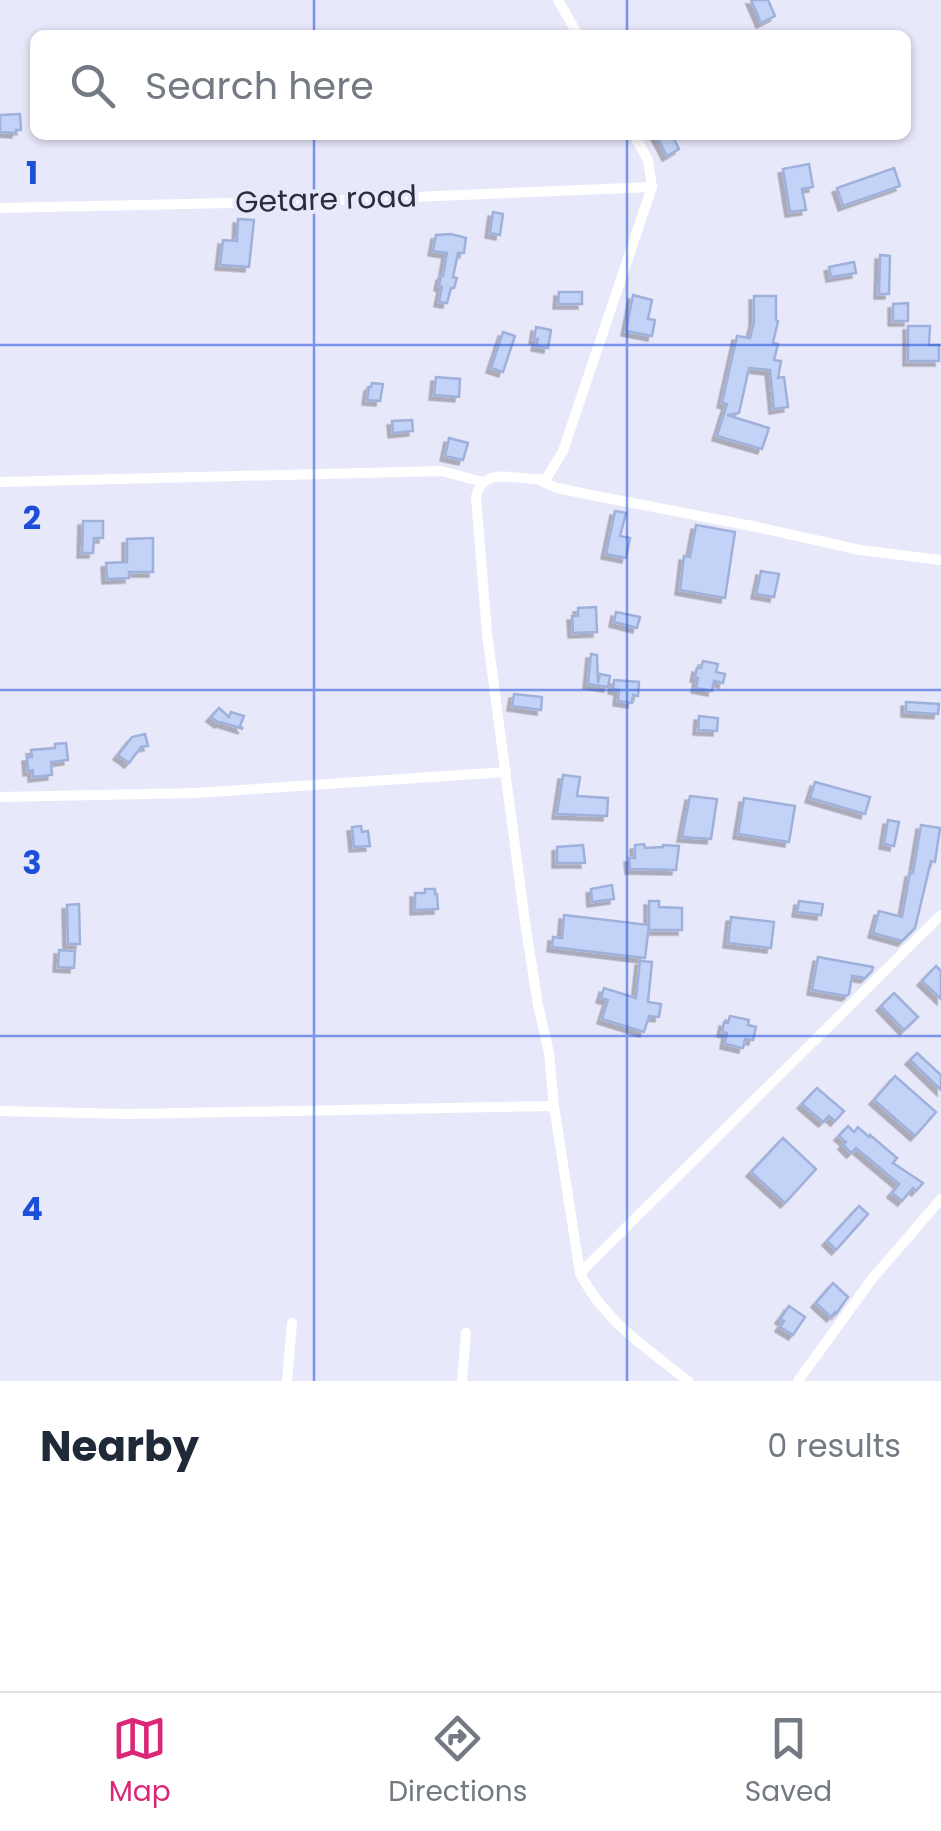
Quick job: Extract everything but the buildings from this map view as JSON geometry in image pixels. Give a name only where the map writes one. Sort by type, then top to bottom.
[{"type":"street","points":[[558,0],[575,30]]},
{"type":"street","points":[[637,140],[648,160],[652,187],[563,451],[546,479],[497,475],[482,482],[476,497],[486,632],[525,922],[549,1054],[580,1273],[614,1321],[688,1381]]},
{"type":"street","name":"Getare road","points":[[0,208],[652,187]]},
{"type":"street","points":[[0,482],[440,471],[482,482]]},
{"type":"street","points":[[539,480],[591,496],[860,550],[941,560]]},
{"type":"street","points":[[0,797],[196,792],[506,772]]},
{"type":"street","points":[[580,1273],[941,915]]},
{"type":"street","points":[[0,1111],[130,1114],[554,1106]]},
{"type":"street","points":[[798,1381],[872,1279],[941,1198]]},
{"type":"street","points":[[287,1381],[292,1323]]},
{"type":"street","points":[[462,1381],[466,1333]]}]
